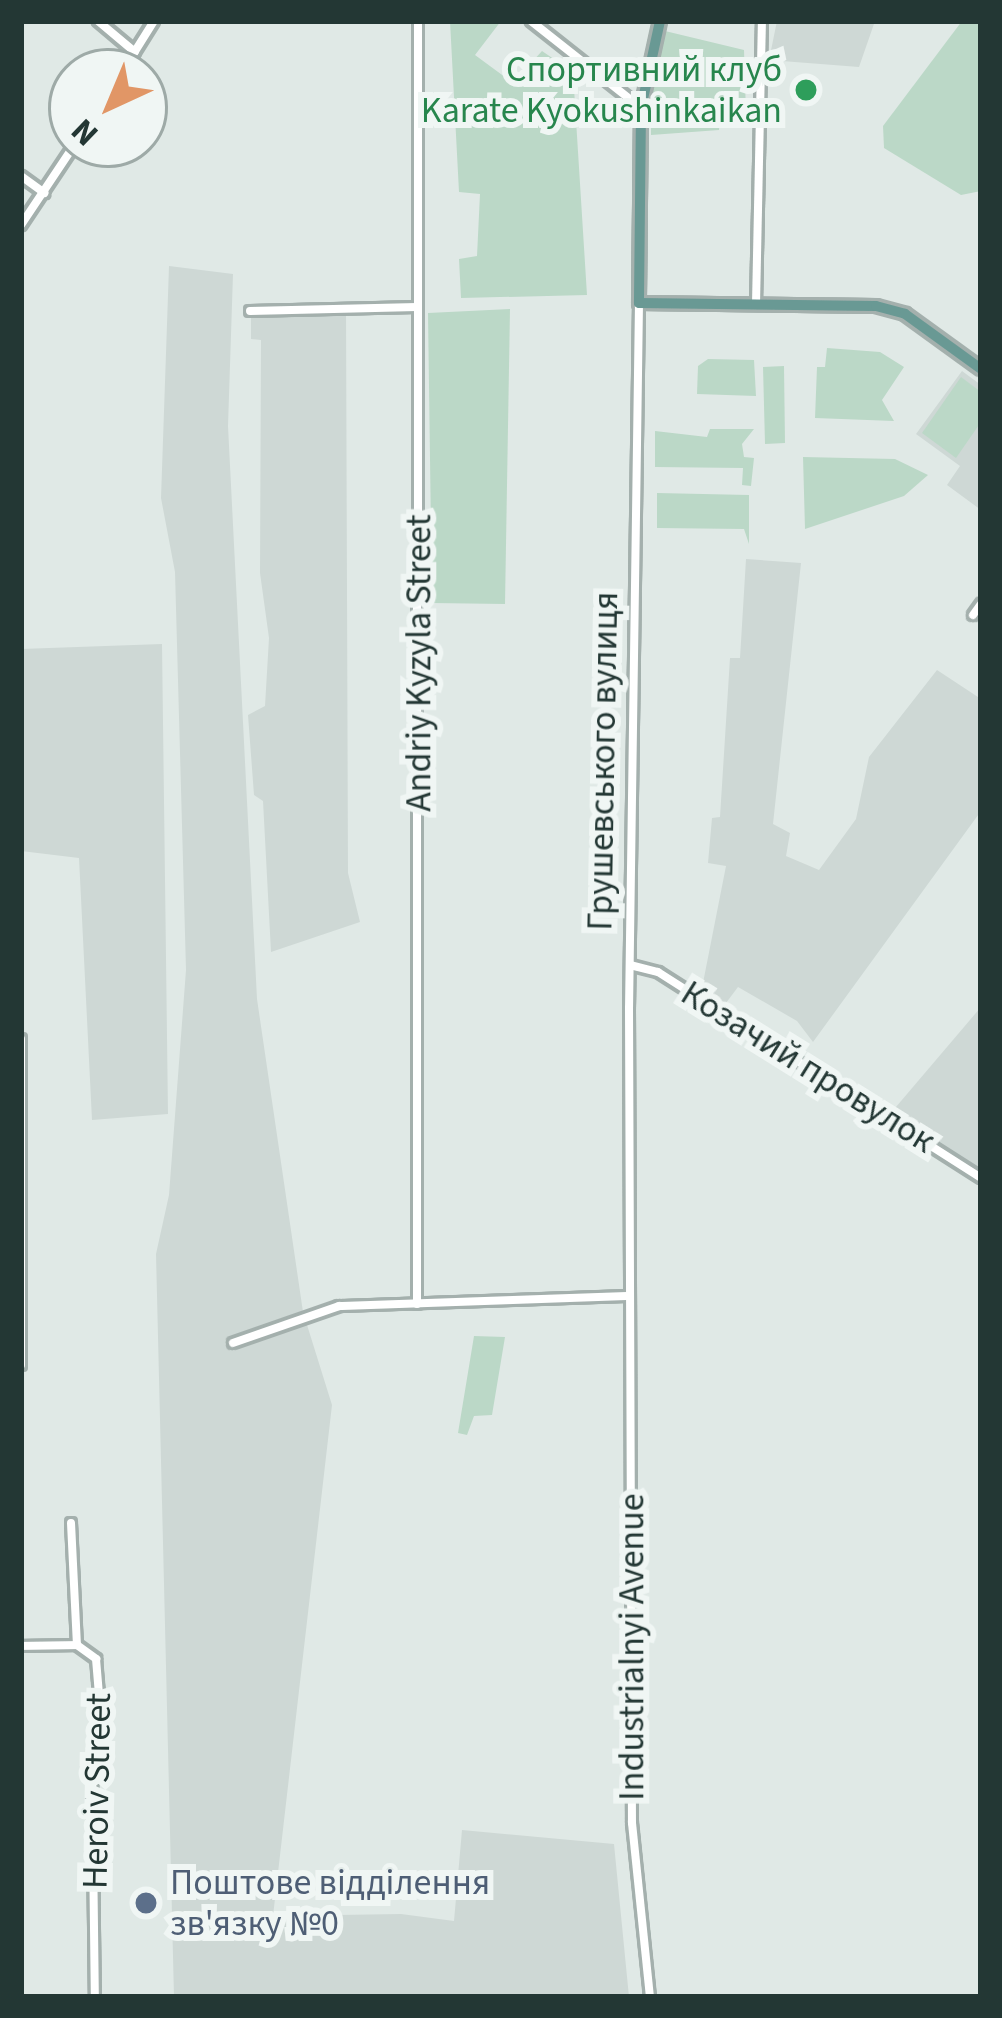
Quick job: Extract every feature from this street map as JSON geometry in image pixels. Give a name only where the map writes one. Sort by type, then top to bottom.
[{"type":"main road","name":"Грушевського вулиця","points":[[639,303],[641,108],[660,21]]},
{"type":"main road","points":[[639,303],[876,306],[904,314],[981,369]]},
{"type":"street","points":[[98,21],[130,48]]},
{"type":"street","points":[[137,48],[154,21]]},
{"type":"street","name":"Andriy Kyzyla Street","points":[[417,1304],[418,21]]},
{"type":"street","points":[[531,21],[641,108]]},
{"type":"street","points":[[756,304],[762,21]]},
{"type":"street","points":[[21,225],[60,168]]},
{"type":"street","points":[[21,176],[44,193]]},
{"type":"street","name":"Грушевського вулиця","points":[[630,1296],[639,303]]},
{"type":"street","points":[[250,310],[416,307]]},
{"type":"street","points":[[973,614],[981,604]]},
{"type":"street","name":"Козачий провулок","points":[[630,965],[676,983],[981,1178]]},
{"type":"street","points":[[21,1039],[21,1365]]},
{"type":"street","points":[[233,1342],[339,1306],[630,1296]]},
{"type":"street","name":"Industrialnyi Avenue","points":[[630,1296],[632,1823],[650,1997]]},
{"type":"street","name":"Heroiv Street","points":[[71,1523],[77,1645],[96,1659],[103,1742],[92,1764],[95,1997]]},
{"type":"street","points":[[21,1646],[77,1645]]},
{"type":"shaded area","points":[[777,21],[875,21],[859,67],[769,60]]},
{"type":"shaded area","points":[[169,266],[233,274],[228,426],[257,999],[303,1312],[332,1405],[273,1916],[401,1914],[454,1921],[462,1830],[614,1844],[629,1997],[174,1997],[156,1254],[169,1195],[186,970],[175,572],[161,498]]},
{"type":"shaded area","points":[[251,306],[346,307],[348,873],[360,922],[271,952],[263,801],[254,795],[248,715],[265,706],[269,638],[260,573],[261,340],[251,339]]},
{"type":"shaded area","points":[[962,371],[981,385],[981,510],[947,485],[960,466],[916,434]]},
{"type":"shaded area","points":[[746,559],[801,563],[773,824],[790,833],[786,856],[819,870],[856,819],[869,757],[937,670],[981,699],[981,811],[813,1042],[797,1021],[738,987],[723,1007],[701,993],[726,866],[708,863],[712,818],[720,817],[730,658],[740,658]]},
{"type":"shaded area","points":[[162,644],[168,1114],[92,1120],[79,858],[21,851],[21,649]]},
{"type":"shaded area","points":[[981,1007],[981,1170],[890,1114]]},
{"type":"green space","points":[[450,21],[501,21],[475,55],[513,83],[542,51],[573,72],[587,295],[461,298],[459,259],[477,256],[480,194],[459,192]]},
{"type":"green space","points":[[962,21],[981,21],[981,191],[961,195],[884,148],[883,126]]},
{"type":"green space","points":[[665,31],[744,50],[746,113],[720,113],[719,130],[651,135],[651,83]]},
{"type":"green space","points":[[510,309],[505,604],[432,603],[428,313]]},
{"type":"green space","points":[[827,348],[880,352],[904,367],[882,400],[894,421],[815,418],[817,367],[825,367]]},
{"type":"green space","points":[[708,359],[754,360],[756,396],[697,394],[698,366]]},
{"type":"green space","points":[[784,366],[785,443],[765,444],[763,367]]},
{"type":"green space","points":[[961,377],[981,392],[981,422],[956,458],[922,433]]},
{"type":"green space","points":[[710,429],[754,429],[742,444],[744,457],[754,458],[751,486],[742,485],[743,468],[655,467],[655,431],[707,437]]},
{"type":"green space","points":[[803,457],[895,459],[928,475],[904,496],[805,529]]},
{"type":"green space","points":[[657,493],[749,495],[749,544],[744,529],[657,528]]},
{"type":"green space","points":[[474,1336],[505,1337],[492,1415],[474,1416],[467,1435],[458,1433]]},
{"type":"place","name":"Спортивний клуб Karate Kyokushinkaikan","points":[[806,90]]},
{"type":"place","name":"Поштове відділення зв'язку №0","points":[[146,1903]]}]
